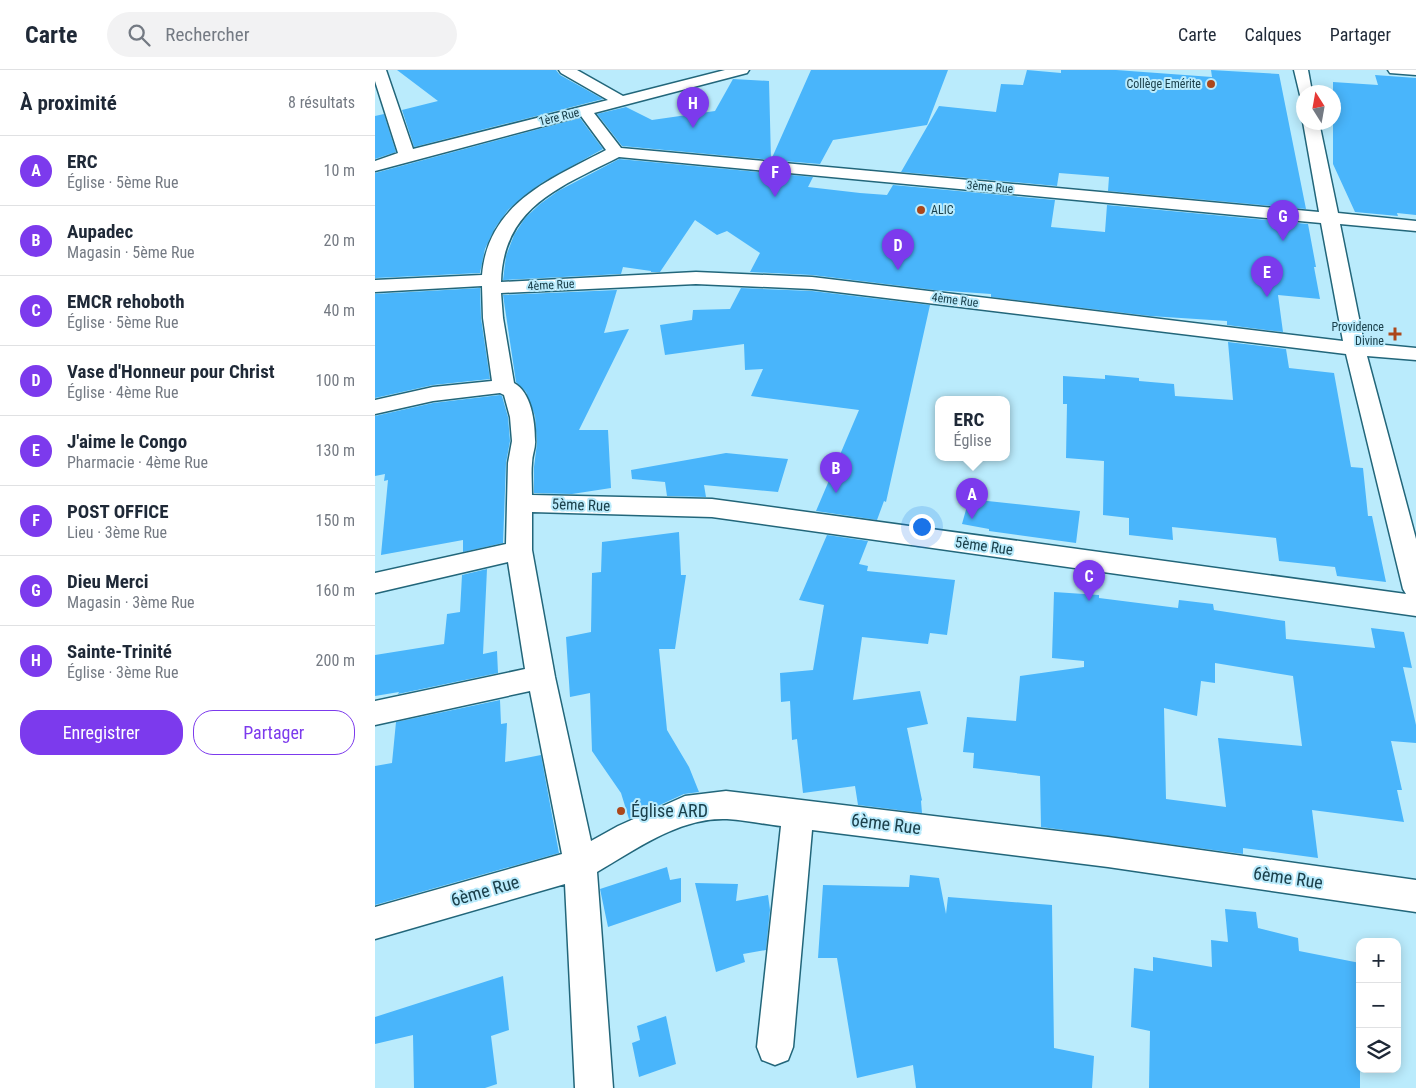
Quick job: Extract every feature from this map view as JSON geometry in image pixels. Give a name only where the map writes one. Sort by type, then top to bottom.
[{"type":"street","points":[[379,70],[407,156]]},
{"type":"street","points":[[566,70],[621,101]]},
{"type":"street","name":"1ère Rue","points":[[375,166],[407,156],[743,70]]},
{"type":"street","points":[[1301,70],[1304,85]]},
{"type":"street","points":[[1395,70],[1416,71]]},
{"type":"street","points":[[504,386],[494,324],[491,284],[493,263],[500,235],[519,211],[551,187],[616,152],[585,111]]},
{"type":"street","points":[[1313,130],[1355,349],[1416,589]]},
{"type":"street","name":"3ème Rue","points":[[616,152],[1416,226]]},
{"type":"street","name":"4ème Rue","points":[[375,286],[696,278],[812,283],[1355,349],[1416,354]]},
{"type":"street","points":[[375,407],[433,394],[504,386],[514,392],[521,417],[524,441],[520,463],[519,550],[541,677],[580,864],[594,1088]]},
{"type":"street","name":"5ème Rue","points":[[520,503],[712,508],[1416,606]]},
{"type":"street","points":[[375,583],[519,550]]},
{"type":"street","points":[[375,713],[541,677]]},
{"type":"street","name":"6ème Rue","points":[[375,923],[580,864],[629,836],[685,810],[726,804],[1108,852],[1416,896]]},
{"type":"street","points":[[775,1047],[798,813]]},
{"type":"building","points":[[397,70],[556,70],[560,75],[603,99],[414,147],[402,110],[438,101]]},
{"type":"building","points":[[811,70],[948,70],[927,125],[833,140],[820,164],[771,160]]},
{"type":"building","points":[[1027,70],[1061,73],[1061,70],[1116,70],[1212,77],[1211,70],[1279,74],[1306,209],[1108,191],[1109,177],[1059,173],[1057,186],[901,172],[939,106],[996,112],[1001,84],[1023,85]]},
{"type":"building","points":[[1375,75],[1416,78],[1416,215],[1397,213],[1398,216],[1355,212],[1333,164],[1333,130],[1341,130],[1341,85],[1333,85],[1333,82],[1378,85]]},
{"type":"building","points":[[733,79],[769,81],[771,160],[622,146],[597,114],[626,107],[652,120],[715,111]]},
{"type":"building","points":[[384,114],[396,152],[375,159],[375,116]]},
{"type":"building","points":[[580,118],[603,149],[543,182],[508,210],[495,228],[485,249],[480,273],[375,278],[375,173]]},
{"type":"building","points":[[619,159],[813,177],[808,187],[860,193],[887,195],[893,185],[1055,200],[1051,227],[1105,232],[1107,205],[1308,224],[1320,299],[1278,295],[1283,332],[1227,325],[1227,321],[1150,316],[991,297],[991,294],[934,290],[812,275],[750,272],[760,253],[727,231],[717,235],[695,220],[660,272],[623,267],[621,274],[503,280],[506,256],[514,235],[525,218],[558,191]]},
{"type":"building","points":[[480,288],[481,318],[490,379],[433,385],[375,398],[375,294]]},
{"type":"building","points":[[741,288],[812,291],[930,305],[886,502],[884,501],[877,520],[816,511],[859,410],[751,396],[763,369],[745,370],[744,344],[665,355],[660,325],[692,320],[693,310],[730,309]]},
{"type":"building","points":[[617,290],[604,333],[629,329],[579,430],[608,430],[611,488],[572,494],[534,493],[534,467],[537,443],[535,416],[526,392],[516,382],[503,295]]},
{"type":"building","points":[[1228,342],[1286,349],[1289,368],[1334,373],[1351,467],[1363,468],[1368,516],[1372,516],[1386,582],[1337,576],[1335,567],[1279,561],[1276,538],[1172,527],[1173,540],[1129,535],[1129,518],[1103,515],[1104,461],[1066,458],[1067,404],[1063,404],[1063,376],[1105,379],[1105,375],[1139,378],[1139,381],[1174,384],[1175,396],[1233,400]]},
{"type":"building","points":[[502,396],[508,417],[510,441],[506,463],[503,543],[463,552],[463,540],[381,555],[388,480],[384,481],[385,474],[375,476],[375,416],[433,403]]},
{"type":"building","points":[[726,453],[788,459],[778,492],[704,485],[706,497],[667,496],[665,482],[632,479],[631,470]]},
{"type":"building","points":[[969,499],[1080,511],[1076,543],[989,531],[989,529],[962,524]]},
{"type":"building","points":[[679,532],[681,575],[686,575],[675,649],[659,649],[667,730],[689,767],[699,792],[684,794],[629,819],[621,793],[592,751],[590,693],[570,697],[566,637],[591,632],[592,573],[601,572],[602,542]]},
{"type":"building","points":[[827,535],[868,541],[859,564],[868,566],[867,571],[955,580],[947,635],[930,633],[928,644],[862,637],[853,700],[920,691],[928,724],[907,728],[922,800],[922,813],[858,805],[855,786],[803,793],[797,739],[792,740],[790,701],[781,702],[780,673],[813,670],[824,605],[799,600]]},
{"type":"building","points":[[487,569],[483,654],[497,651],[498,673],[398,694],[399,692],[375,696],[375,655],[444,644],[447,614],[460,612],[462,575]]},
{"type":"building","points":[[1054,592],[1099,595],[1099,598],[1178,608],[1179,600],[1213,604],[1214,610],[1285,621],[1286,639],[1375,648],[1371,628],[1404,632],[1412,668],[1403,667],[1416,725],[1416,743],[1391,741],[1402,790],[1397,790],[1404,822],[1312,810],[1318,858],[1243,848],[1243,854],[1041,827],[1040,776],[973,768],[974,753],[963,752],[967,717],[1016,721],[1020,676],[1084,667],[1084,661],[1052,658]],"holes":[[[1215,663],[1293,676],[1302,746],[1218,738],[1226,807],[1166,799],[1164,708],[1197,716],[1201,681],[1215,683]]]},
{"type":"building","points":[[500,700],[501,724],[507,723],[505,762],[541,755],[559,853],[375,905],[375,766],[392,763],[396,722]]},
{"type":"building","points":[[667,867],[670,880],[681,878],[681,902],[608,927],[600,889]]},
{"type":"building","points":[[910,875],[939,878],[946,914],[948,897],[1052,905],[1054,1048],[1094,1056],[1092,1088],[916,1088],[913,1065],[857,1078],[837,958],[818,958],[823,885],[909,887]]},
{"type":"building","points":[[695,883],[738,884],[736,901],[768,895],[770,910],[766,950],[743,954],[745,962],[716,972]]},
{"type":"building","points":[[1225,909],[1256,912],[1258,928],[1298,938],[1299,951],[1356,962],[1356,1073],[1360,1073],[1360,1088],[1149,1088],[1150,1031],[1131,1027],[1134,968],[1153,971],[1153,957],[1212,967],[1211,940],[1228,942]]},
{"type":"building","points":[[503,976],[509,1030],[491,1036],[497,1084],[485,1088],[414,1088],[413,1035],[375,1044],[375,1017]]},
{"type":"building","points":[[666,1016],[676,1064],[639,1077],[632,1043],[640,1040],[637,1026]]},
{"type":"place","name":"Collège Emérite","points":[[1211,84]]},
{"type":"place","name":"Sainte-Trinité","points":[[693,128]]},
{"type":"place","name":"POST OFFICE","points":[[775,197]]},
{"type":"place","name":"ALIC","points":[[921,210]]},
{"type":"place","name":"Dieu Merci","points":[[1283,241]]},
{"type":"place","name":"Vase d'Honneur pour Christ","points":[[898,270]]},
{"type":"place","name":"J'aime le Congo","points":[[1267,297]]},
{"type":"place","name":"Providence Divine","points":[[1395,334]]},
{"type":"place","name":"Aupadec","points":[[836,493]]},
{"type":"place","name":"ERC","points":[[972,519]]},
{"type":"place","name":"EMCR rehoboth","points":[[1089,601]]},
{"type":"place","name":"Église ARD","points":[[621,811]]}]
